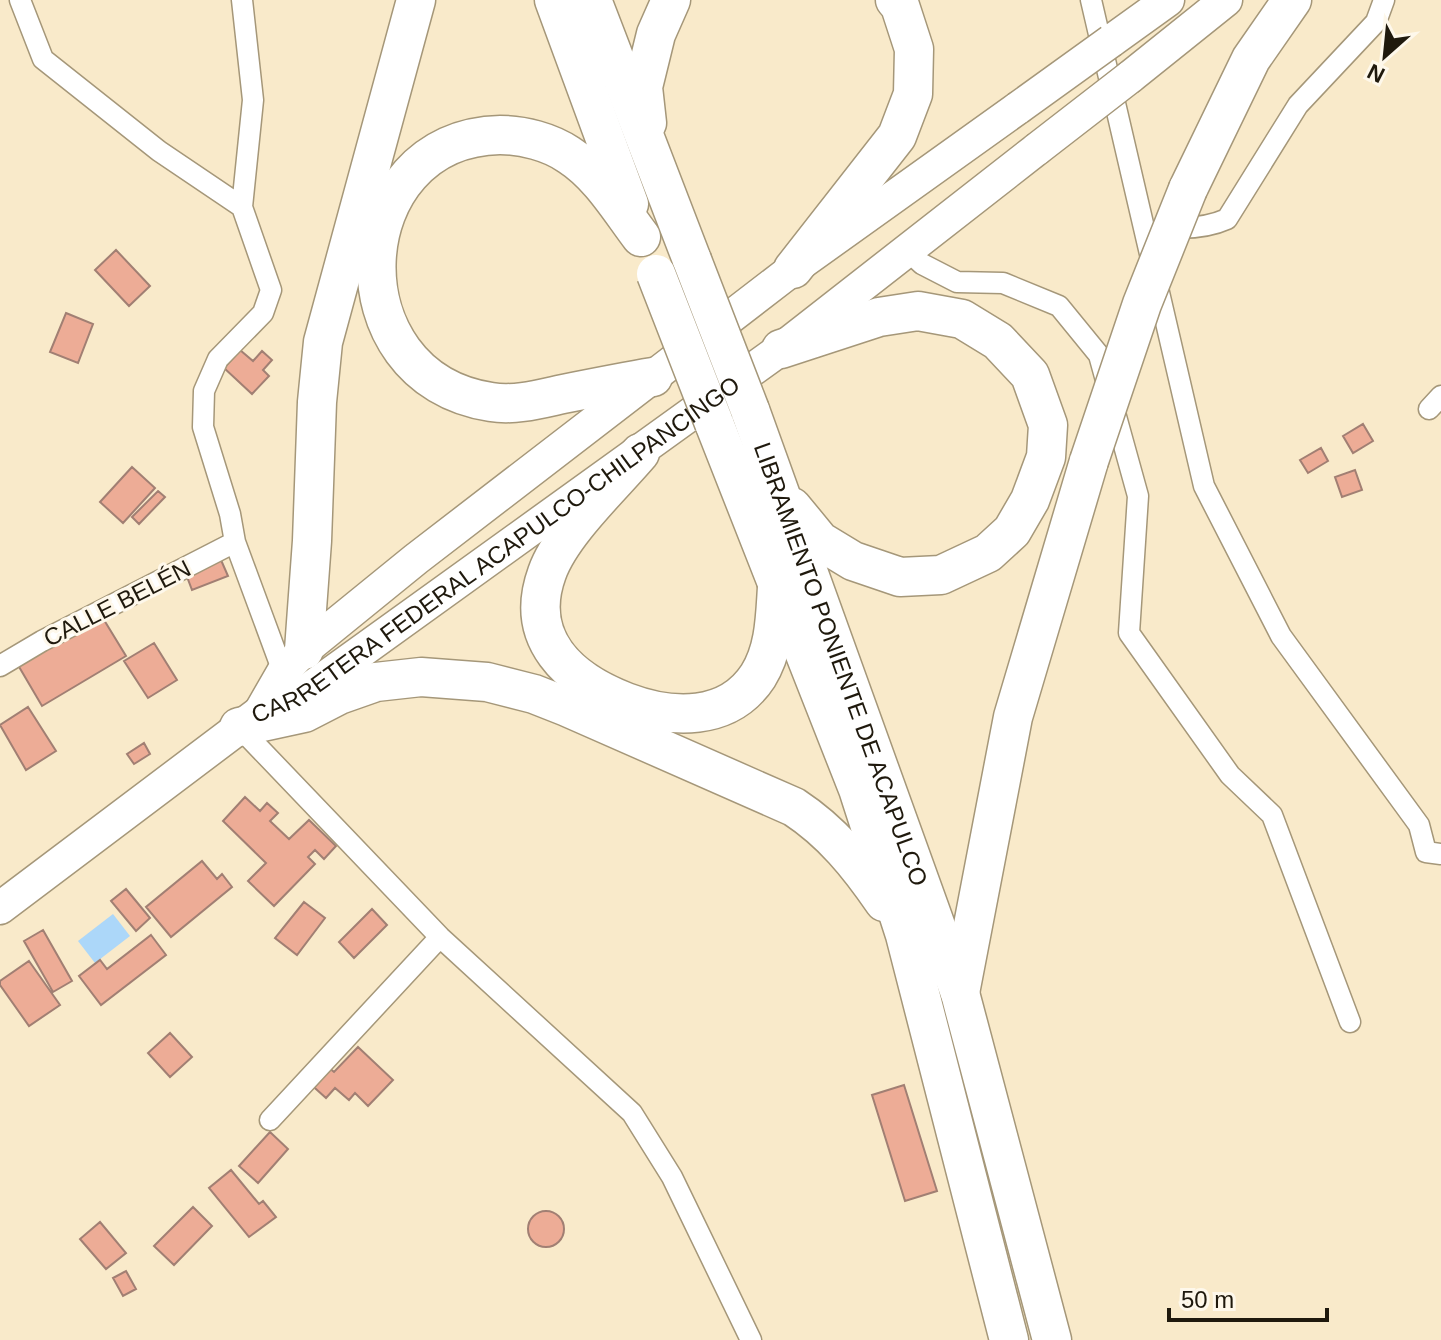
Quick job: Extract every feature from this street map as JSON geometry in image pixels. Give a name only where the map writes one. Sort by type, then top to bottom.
[{"type":"highway","points":[[293,661],[313,527],[317,402],[323,342],[416,0]]},
{"type":"highway","name":"LIBRAMIENTO PONIENTE DE ACAPULCO","points":[[554,0],[641,237],[858,789],[905,935],[1009,1340]]},
{"type":"highway","name":"LIBRAMIENTO PONIENTE DE ACAPULCO","points":[[592,0],[750,410],[960,993],[1052,1340]]},
{"type":"highway","points":[[651,157],[643,87],[656,34],[671,0]]},
{"type":"highway","points":[[793,269],[897,136],[913,94],[914,49],[900,6],[895,0]]},
{"type":"highway","points":[[960,993],[1013,717],[1089,461],[1142,304],[1188,189],[1251,59],[1292,0]]},
{"type":"highway","points":[[641,237],[597,179],[567,153],[527,138],[488,135],[452,145],[425,162],[405,182],[380,231],[375,274],[385,319],[407,356],[444,387],[468,398],[494,403],[519,402],[653,377]]},
{"type":"highway","points":[[777,489],[820,541],[853,561],[900,577],[941,575],[988,553],[1012,531],[1030,500],[1046,457],[1048,425],[1030,375],[998,341],[962,319],[918,311],[879,317],[781,349]]},
{"type":"highway","points":[[640,453],[563,543],[546,575],[542,592],[542,626],[557,656],[572,674],[607,695],[653,711],[686,715],[717,708],[746,690],[764,664],[774,627],[777,580]]},
{"type":"highway","points":[[249,720],[304,713],[358,687],[395,679],[463,678],[534,694],[794,807],[842,846],[905,935]]},
{"type":"main road","name":"CARRETERA FEDERAL ACAPULCO-CHILPANCINGO","points":[[249,720],[293,661],[416,559],[793,269],[1168,0]]},
{"type":"main road","name":"CARRETERA FEDERAL ACAPULCO-CHILPANCINGO","points":[[249,720],[298,697],[640,453],[781,349],[1226,0]]},
{"type":"main road","points":[[0,908],[249,720]]},
{"type":"street","points":[[20,0],[43,59],[159,151],[242,207]]},
{"type":"street","points":[[242,0],[253,100],[242,207],[271,290],[263,313],[218,359],[204,391],[203,427],[230,514],[235,542],[293,661]]},
{"type":"street","points":[[1091,0],[1204,486],[1281,636],[1419,825],[1426,852],[1441,854]]},
{"type":"street","points":[[1145,226],[1186,229],[1213,225],[1227,219],[1298,105],[1376,22],[1384,0]]},
{"type":"street","points":[[907,250],[922,264],[957,282],[1003,283],[1059,306],[1099,355],[1138,496],[1129,633],[1230,775],[1272,815],[1350,1022]]},
{"type":"street","name":"CALLE BELÉN","points":[[0,666],[42,641],[235,542]]},
{"type":"street","points":[[249,720],[440,937],[632,1113],[672,1177],[751,1340]]},
{"type":"street","points":[[270,1120],[440,937]]},
{"type":"water","points":[[113,914],[130,936],[95,963],[78,941]]},
{"type":"building","points":[[116,250],[150,286],[129,306],[95,270]]},
{"type":"building","points":[[66,313],[93,324],[78,363],[50,352]]},
{"type":"building","points":[[240,350],[253,361],[262,351],[272,360],[263,370],[269,376],[252,394],[224,368]]},
{"type":"building","points":[[1363,424],[1373,441],[1353,453],[1343,436]]},
{"type":"building","points":[[1321,448],[1328,461],[1308,473],[1300,460]]},
{"type":"building","points":[[132,467],[155,488],[123,523],[100,502]]},
{"type":"building","points":[[1355,470],[1362,490],[1342,497],[1335,477]]},
{"type":"building","points":[[158,491],[165,497],[139,524],[132,517]]},
{"type":"building","points":[[221,560],[228,576],[192,590],[186,574]]},
{"type":"building","points":[[101,615],[126,656],[42,706],[18,665]]},
{"type":"building","points":[[154,643],[177,680],[148,698],[124,661]]},
{"type":"building","points":[[28,707],[56,751],[26,770],[0,725]]},
{"type":"building","points":[[144,743],[150,754],[134,764],[127,754]]},
{"type":"building","points":[[245,797],[260,811],[267,803],[278,813],[270,821],[289,839],[309,820],[336,846],[324,859],[315,850],[308,857],[315,864],[274,906],[248,881],[266,863],[223,821]]},
{"type":"building","points":[[202,861],[217,879],[222,874],[232,887],[171,937],[146,907]]},
{"type":"building","points":[[126,889],[150,918],[136,931],[111,901]]},
{"type":"building","points":[[304,902],[325,918],[297,955],[275,938]]},
{"type":"building","points":[[372,909],[387,925],[354,958],[339,942]]},
{"type":"building","points":[[43,930],[72,981],[53,992],[24,941]]},
{"type":"building","points":[[151,935],[166,955],[101,1005],[79,976],[100,960],[107,969]]},
{"type":"building","points":[[29,961],[60,1005],[29,1026],[0,981]]},
{"type":"building","points":[[170,1033],[192,1057],[170,1077],[148,1053]]},
{"type":"building","points":[[358,1047],[393,1080],[368,1106],[355,1093],[349,1100],[335,1088],[326,1098],[307,1081],[323,1063],[334,1072]]},
{"type":"building","points":[[904,1085],[937,1191],[905,1201],[872,1095]]},
{"type":"building","points":[[270,1132],[288,1149],[258,1183],[239,1166]]},
{"type":"building","points":[[231,1170],[259,1204],[263,1201],[276,1217],[249,1237],[209,1188]]},
{"type":"building","points":[[193,1207],[212,1226],[174,1265],[154,1246]]},
{"type":"building","points":[[546,1211],[559,1216],[564,1229],[559,1242],[546,1247],[533,1242],[528,1229],[533,1216]]},
{"type":"building","points":[[100,1222],[126,1253],[106,1269],[80,1239]]},
{"type":"building","points":[[126,1271],[136,1289],[123,1296],[113,1278]]}]
